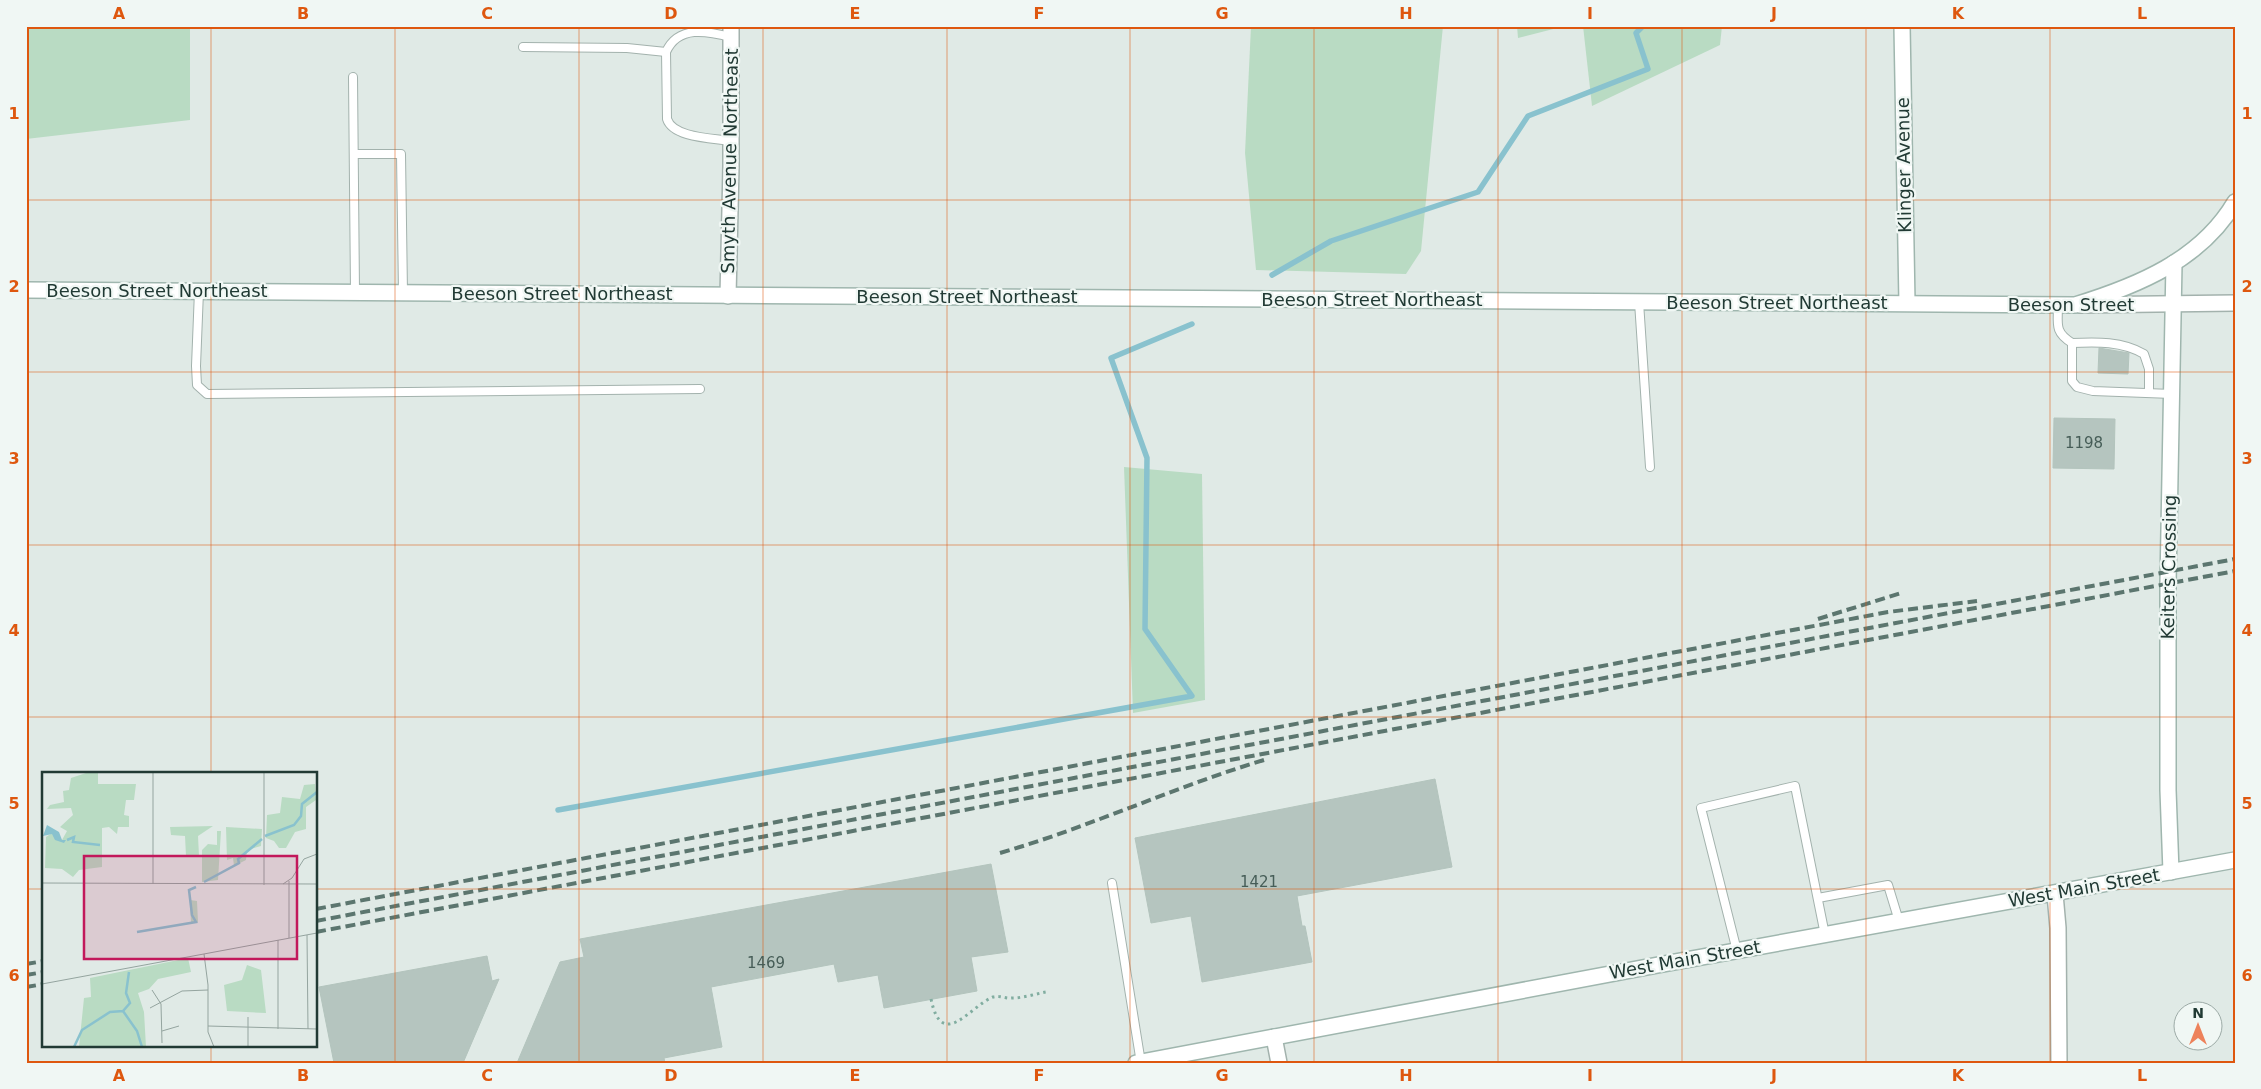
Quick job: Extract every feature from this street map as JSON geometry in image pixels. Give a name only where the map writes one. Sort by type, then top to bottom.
[{"type":"street","name":"Klinger Avenue","points":[[1902,26],[1907,303]]},
{"type":"street","name":"Smyth Avenue Northeast","points":[[728,296],[731,32]]},
{"type":"street","points":[[2075,305],[2132,286],[2174,263],[2210,236],[2235,202]]},
{"type":"street","name":"Keiters Crossing","points":[[2171,872],[2168,790],[2168,584],[2175,304],[2174,263]]},
{"type":"street","name":"Beeson Street Northeast","points":[[26,290],[1907,303]]},
{"type":"street","name":"Beeson Street","points":[[1907,303],[2058,305],[2235,303]]},
{"type":"street","name":"West Main Street","points":[[1139,1062],[2235,860]]},
{"type":"street","points":[[2055,894],[2058,928],[2059,1063]]},
{"type":"street","points":[[1274,1037],[1279,1063]]},
{"type":"lane","points":[[731,32],[698,32],[678,35],[670,43],[666,52],[667,119],[669,125],[678,132],[731,141]]},
{"type":"lane","points":[[524,47],[627,48],[666,52]]},
{"type":"lane","points":[[353,77],[355,292]]},
{"type":"lane","points":[[354,154],[401,154],[403,293]]},
{"type":"lane","points":[[199,292],[197,385],[207,394],[700,389]]},
{"type":"lane","points":[[1639,302],[1650,467]]},
{"type":"lane","points":[[2058,305],[2058,329],[2062,336],[2072,343],[2106,342],[2133,347],[2144,354],[2149,370],[2149,393]]},
{"type":"lane","points":[[2072,343],[2072,382],[2077,387],[2093,392],[2172,394]]},
{"type":"lane","points":[[1737,951],[1701,808],[1795,786],[1825,935]]},
{"type":"lane","points":[[1112,883],[1139,1062]]},
{"type":"lane","points":[[1818,898],[1888,885],[1899,922]]},
{"type":"path","points":[[931,999],[935,1015],[942,1021],[951,1024],[962,1020],[981,1004],[994,997],[1014,998],[1046,992]]},
{"type":"green space","points":[[26,26],[190,26],[190,120],[26,139]]},
{"type":"green space","points":[[1251,26],[1443,26],[1421,251],[1406,274],[1256,270],[1245,153]]},
{"type":"green space","points":[[1517,26],[1565,26],[1518,38]]},
{"type":"green space","points":[[1583,26],[1722,26],[1720,45],[1592,106]]},
{"type":"green space","points":[[1124,467],[1202,474],[1205,700],[1133,713]]},
{"type":"building","points":[[2099,348],[2129,353],[2128,374],[2098,373]]},
{"type":"building","points":[[2054,418],[2115,419],[2114,469],[2053,468]]},
{"type":"building","points":[[1435,779],[1452,867],[1297,896],[1302,926],[1305,926],[1312,962],[1202,982],[1191,916],[1151,923],[1135,838]]},
{"type":"building","points":[[991,864],[1008,952],[971,957],[977,991],[884,1008],[878,975],[838,982],[834,964],[711,987],[722,1047],[664,1058],[665,1063],[517,1063],[560,962],[584,957],[580,939]]},
{"type":"building","points":[[487,956],[492,981],[499,979],[463,1063],[334,1063],[319,987]]},
{"type":"waterway","points":[[1272,275],[1331,241],[1478,192],[1528,116],[1648,69],[1636,33],[1643,26]]},
{"type":"waterway","points":[[558,810],[1192,696],[1145,629],[1147,458],[1111,358],[1192,324]]},
{"type":"railway","points":[[318,921],[2235,559]]},
{"type":"railway","points":[[318,932],[2235,571]]},
{"type":"railway","points":[[1818,619],[1901,593]]},
{"type":"railway","points":[[318,909],[1888,612],[1977,601]]},
{"type":"railway","points":[[1000,853],[1033,843],[1197,782],[1264,760]]},
{"type":"railway","points":[[26,964],[42,961]]},
{"type":"railway","points":[[26,975],[42,972]]},
{"type":"railway","points":[[26,987],[42,984]]}]
